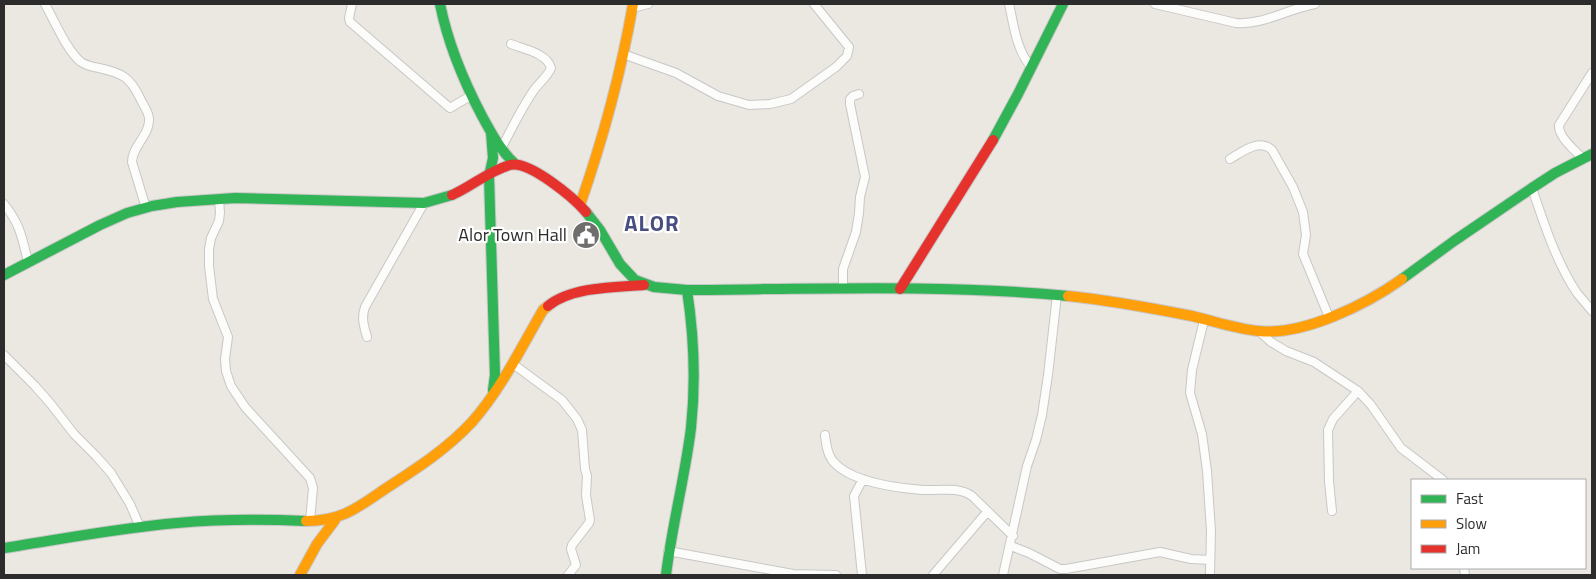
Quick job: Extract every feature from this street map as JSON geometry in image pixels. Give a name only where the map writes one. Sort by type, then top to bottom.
[{"type":"main road","points":[[440,4],[449,43],[457,64],[491,132],[506,156],[515,164],[548,179],[586,210],[624,269],[634,279],[645,285]]},
{"type":"main road","points":[[900,289],[990,145],[1063,4]]},
{"type":"main road","points":[[580,205],[598,152],[623,54],[632,6]]},
{"type":"main road","points":[[491,132],[494,158],[489,176],[495,367],[491,396]]},
{"type":"main road","points":[[4,548],[140,527],[199,521],[258,519],[335,520],[347,514],[441,450],[466,427],[486,404],[549,303],[589,290],[645,285],[687,290],[900,289],[1016,291],[1134,304],[1259,331],[1285,330],[1311,324],[1348,310],[1388,289],[1532,188],[1555,173],[1592,154]]},
{"type":"main road","points":[[4,274],[100,225],[127,213],[146,208],[177,202],[235,198],[424,203],[449,196],[508,164],[515,164]]},
{"type":"main road","points":[[666,575],[668,551],[688,448],[693,405],[694,337],[687,290]]},
{"type":"main road","points":[[495,367],[499,374],[506,373]]},
{"type":"main road","points":[[300,575],[317,544],[335,520]]},
{"type":"street","points":[[45,4],[71,50],[82,63],[120,74],[128,79],[135,87],[148,113],[149,120],[143,137],[132,156],[132,162],[146,208]]},
{"type":"street","points":[[352,4],[350,22],[450,108],[472,95]]},
{"type":"street","points":[[632,6],[648,4]]},
{"type":"street","points":[[623,54],[676,73],[718,96],[749,105],[770,104],[791,99],[836,67],[847,56],[849,47],[814,4]]},
{"type":"street","points":[[1009,4],[1018,44],[1024,59],[1031,67]]},
{"type":"street","points":[[1155,4],[1236,23],[1248,24],[1298,7],[1315,4]]},
{"type":"street","points":[[501,149],[526,102],[551,68],[548,61],[540,56],[511,44]]},
{"type":"street","points":[[1582,158],[1562,134],[1559,124],[1592,73]]},
{"type":"street","points":[[843,289],[843,269],[856,232],[860,214],[860,197],[865,177],[850,104],[852,96],[860,94]]},
{"type":"street","points":[[1230,159],[1252,146],[1263,145],[1268,146],[1272,150],[1294,187],[1303,212],[1306,235],[1304,254],[1329,317]]},
{"type":"street","points":[[1532,188],[1550,238],[1568,278],[1577,293],[1592,311]]},
{"type":"street","points":[[219,199],[219,221],[211,238],[209,266],[213,299],[228,337],[225,359],[226,371],[231,386],[245,407],[310,478],[313,488],[310,521]]},
{"type":"street","points":[[367,337],[362,314],[424,203]]},
{"type":"street","points":[[4,204],[18,224],[28,262]]},
{"type":"street","points":[[1003,575],[1011,546],[1027,466],[1042,415],[1057,295]]},
{"type":"street","points":[[1204,320],[1192,370],[1190,393],[1202,434],[1207,471],[1211,531],[1210,575]]},
{"type":"street","points":[[1259,331],[1271,342],[1286,351],[1314,362],[1358,391],[1371,405],[1401,448],[1443,479]]},
{"type":"street","points":[[4,355],[35,386],[61,419],[111,474],[130,504],[140,527]]},
{"type":"street","points":[[512,364],[562,400],[578,419],[582,430],[587,476],[586,495],[590,520],[572,545],[571,549],[576,565],[568,575]]},
{"type":"street","points":[[1332,511],[1329,481],[1328,430],[1333,419],[1358,391]]},
{"type":"street","points":[[825,435],[827,451],[831,459],[844,471],[863,479],[888,485],[923,490],[958,490],[966,492],[1012,536]]},
{"type":"street","points":[[862,575],[854,496],[863,479]]},
{"type":"street","points":[[933,575],[987,512]]},
{"type":"street","points":[[1011,546],[1060,569],[1160,552],[1210,560]]},
{"type":"street","points":[[668,551],[793,574],[836,575]]},
{"type":"traffic: fast","points":[[440,4],[452,48],[469,89],[497,142],[515,164]]},
{"type":"traffic: fast","points":[[993,140],[1063,4]]},
{"type":"traffic: fast","points":[[491,132],[493,158],[489,176],[495,375],[493,390]]},
{"type":"traffic: fast","points":[[1402,279],[1532,188],[1555,173],[1592,154]]},
{"type":"traffic: fast","points":[[4,275],[100,225],[127,213],[152,206],[177,202],[235,198],[424,203],[452,195]]},
{"type":"traffic: fast","points":[[586,212],[600,230],[620,264],[635,280],[654,287],[687,290],[830,288],[973,290],[1068,296]]},
{"type":"traffic: fast","points":[[666,575],[693,410],[694,359],[687,290]]},
{"type":"traffic: fast","points":[[4,548],[177,523],[242,520],[306,521]]},
{"type":"traffic: slow","points":[[580,205],[611,106],[633,4]]},
{"type":"traffic: slow","points":[[1068,296],[1161,310],[1250,330],[1276,331],[1295,328],[1334,316],[1388,289],[1402,279]]},
{"type":"traffic: slow","points":[[306,521],[330,519],[348,512],[442,450],[472,422],[492,396],[543,310],[548,306]]},
{"type":"traffic: slow","points":[[300,575],[317,544],[335,520]]},
{"type":"traffic: jam","points":[[900,289],[993,140]]},
{"type":"traffic: jam","points":[[452,195],[503,167],[518,165],[528,168],[551,181],[586,212]]},
{"type":"traffic: jam","points":[[548,306],[569,295],[594,289],[644,285]]},
{"type":"place","name":"Alor Town Hall","points":[[586,235]]},
{"type":"district","name":"ALOR","points":[[652,223]]}]
